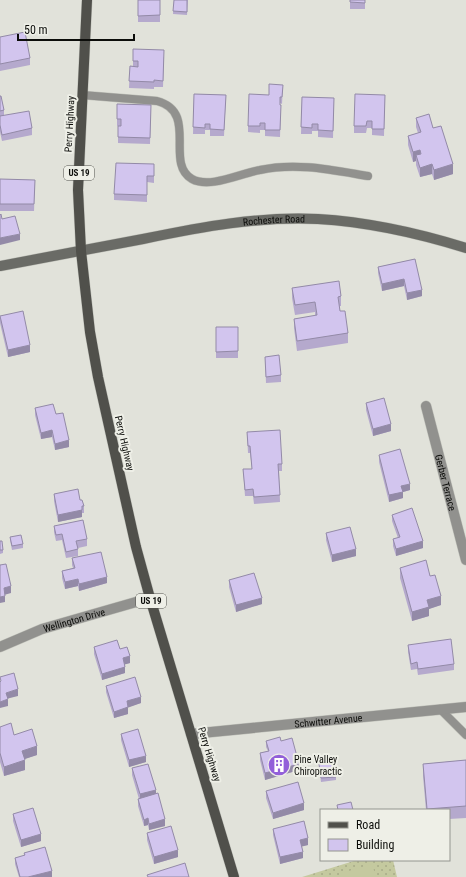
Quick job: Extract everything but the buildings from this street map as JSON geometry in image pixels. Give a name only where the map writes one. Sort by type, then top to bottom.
[{"type":"main road","name":"Perry Highway","points":[[87,0],[78,190],[81,251],[89,324],[98,377],[136,546],[150,598],[234,877]]},
{"type":"street","name":"Rochester Road","points":[[0,266],[213,226],[240,222],[292,219],[316,219],[368,224],[417,234],[466,248]]},
{"type":"street","name":"Gerber Terrace","points":[[426,406],[466,560]]},
{"type":"street","name":"Wellington Drive","points":[[0,647],[42,629],[150,598]]},
{"type":"street","name":"Schwitter Avenue","points":[[191,734],[466,707]]},
{"type":"lane","points":[[82,95],[164,102],[175,112],[178,120],[180,128],[181,157],[184,171],[188,176],[200,182],[217,182],[260,170],[287,166],[317,168],[368,176]]},
{"type":"lane","points":[[440,709],[466,735]]},
{"type":"green space","points":[[354,861],[393,861],[397,877],[302,877]]},
{"type":"green space","points":[[372,864],[376,877],[339,877],[339,874]]},
{"type":"place","name":"Pine Valley Chiropractic","points":[[279,765]]}]
